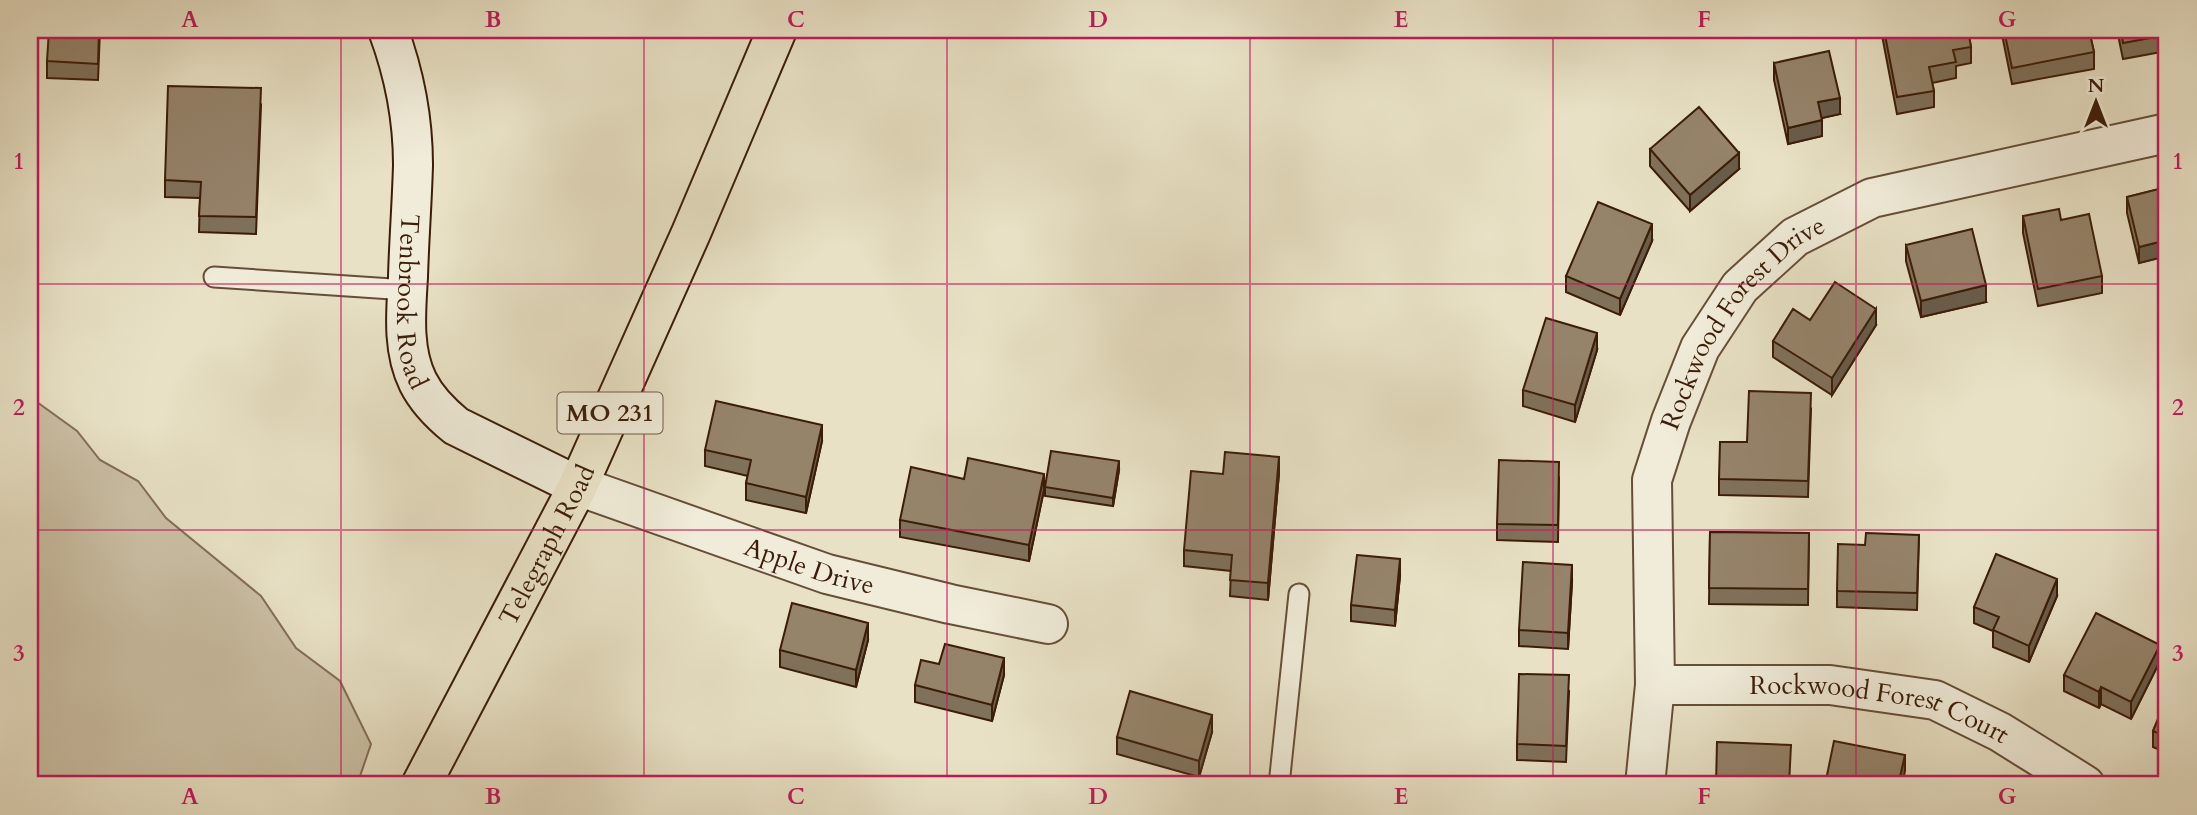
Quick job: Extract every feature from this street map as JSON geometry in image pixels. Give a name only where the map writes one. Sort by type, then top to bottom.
[{"type":"main road","name":"Telegraph Road","points":[[421,785],[578,486],[691,233],[777,30]]},
{"type":"street","name":"Tenbrook Road","points":[[388,30],[403,78],[412,136],[407,290],[407,344],[412,366],[427,398],[441,414],[467,432],[578,486]]},
{"type":"street","name":"Rockwood Forest Drive","points":[[1645,785],[1655,685],[1652,480],[1671,421],[1700,348],[1740,287],[1795,237],[1872,198],[2167,133]]},
{"type":"street","name":"Apple Drive","points":[[578,486],[827,574],[950,604],[1048,624]]},
{"type":"street","name":"Rockwood Forest Court","points":[[1655,685],[1830,685],[1934,700],[2000,732],[2085,785]]},
{"type":"lane","points":[[214,277],[407,290]]},
{"type":"lane","points":[[1279,785],[1299,594]]},
{"type":"shaded area","points":[[30,397],[77,431],[100,460],[138,481],[166,518],[261,596],[296,648],[340,681],[371,744],[357,785],[30,785]]},
{"type":"building","points":[[49,30],[99,30],[98,64],[47,61]]},
{"type":"building","points":[[1884,30],[1968,30],[1971,47],[1953,50],[1956,62],[1929,67],[1934,91],[1897,97]]},
{"type":"building","points":[[2004,30],[2089,30],[2094,52],[2012,68]]},
{"type":"building","points":[[2121,30],[2167,30],[2167,35],[2123,43]]},
{"type":"building","points":[[1829,51],[1840,98],[1818,102],[1822,120],[1788,128],[1774,63]]},
{"type":"building","points":[[168,86],[261,88],[256,217],[199,216],[201,182],[165,180]]},
{"type":"building","points":[[1699,107],[1739,153],[1690,195],[1650,149]]},
{"type":"building","points":[[2167,187],[2167,240],[2139,247],[2127,197]]},
{"type":"building","points":[[1598,202],[1652,224],[1620,299],[1566,276]]},
{"type":"building","points":[[2059,209],[2061,220],[2089,214],[2102,276],[2038,289],[2023,216]]},
{"type":"building","points":[[1972,229],[1986,285],[1921,301],[1906,245]]},
{"type":"building","points":[[1835,282],[1876,309],[1832,378],[1773,341],[1793,309],[1810,320]]},
{"type":"building","points":[[1546,318],[1597,333],[1575,405],[1523,390]]},
{"type":"building","points":[[1749,391],[1811,393],[1808,481],[1719,479],[1720,442],[1747,442]]},
{"type":"building","points":[[716,401],[822,425],[806,497],[746,483],[751,460],[705,450]]},
{"type":"building","points":[[1051,451],[1119,461],[1113,498],[1045,487]]},
{"type":"building","points":[[1225,452],[1279,457],[1268,583],[1230,580],[1232,555],[1184,550],[1191,471],[1223,474]]},
{"type":"building","points":[[968,458],[1044,474],[1029,545],[900,520],[911,467],[964,479]]},
{"type":"building","points":[[1499,460],[1559,462],[1558,525],[1497,524]]},
{"type":"building","points":[[1710,532],[1809,533],[1808,589],[1709,588]]},
{"type":"building","points":[[1866,533],[1919,535],[1917,593],[1837,591],[1838,544],[1865,545]]},
{"type":"building","points":[[1996,554],[2057,579],[2029,646],[1993,630],[1999,617],[1974,607]]},
{"type":"building","points":[[1357,555],[1400,559],[1395,610],[1351,605]]},
{"type":"building","points":[[1523,562],[1572,565],[1568,633],[1519,630]]},
{"type":"building","points":[[792,603],[868,623],[856,670],[780,650]]},
{"type":"building","points":[[2096,613],[2160,645],[2131,702],[2101,687],[2099,692],[2064,675]]},
{"type":"building","points":[[945,644],[1004,658],[992,705],[915,685],[921,660],[939,664]]},
{"type":"building","points":[[1519,674],[1569,675],[1566,746],[1517,744]]},
{"type":"building","points":[[1130,691],[1212,715],[1199,761],[1117,737]]},
{"type":"building","points":[[2167,698],[2167,737],[2153,731]]},
{"type":"building","points":[[1834,741],[1905,755],[1898,785],[1825,785]]},
{"type":"building","points":[[1717,742],[1791,745],[1789,785],[1716,785]]}]
